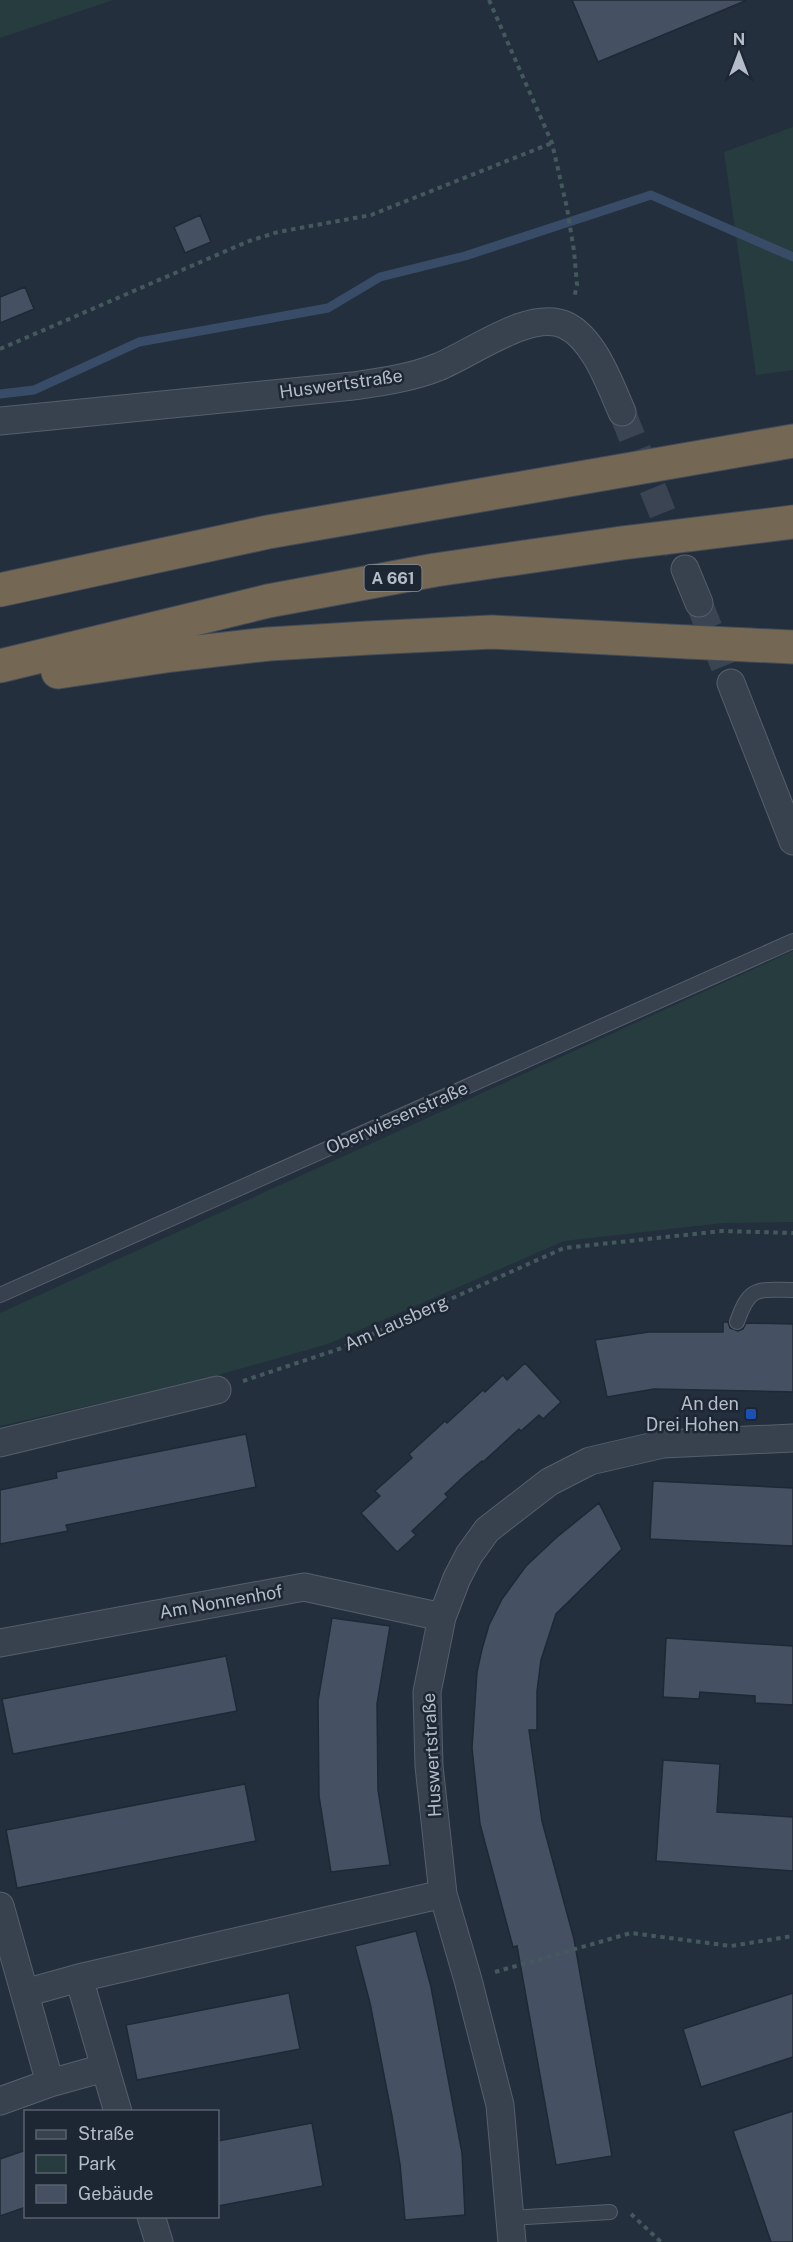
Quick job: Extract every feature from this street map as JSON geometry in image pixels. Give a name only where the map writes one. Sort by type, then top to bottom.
[{"type":"highway","points":[[0,590],[268,532],[793,441]]},
{"type":"highway","points":[[561,481],[793,460]]},
{"type":"highway","name":"A 661","points":[[0,666],[268,601],[435,570],[622,543],[793,522]]},
{"type":"highway","points":[[0,680],[172,655],[269,644],[368,638],[492,633],[793,647]]},
{"type":"street","name":"Huswertstraße","points":[[0,421],[352,386],[392,380],[437,367],[525,326],[546,320],[566,325]]},
{"type":"street","points":[[566,325],[583,339],[601,364],[622,412]]},
{"type":"street","points":[[686,569],[699,603]]},
{"type":"street","points":[[731,683],[793,841]]},
{"type":"street","points":[[0,1443],[217,1390]]},
{"type":"street","name":"Huswertstraße","points":[[511,2230],[500,2105],[443,1894],[429,1766],[427,1692],[442,1617],[457,1578],[486,1530],[549,1482],[590,1461],[663,1444],[793,1438]]},
{"type":"street","name":"Am Nonnenhof","points":[[0,1643],[304,1587],[442,1617]]},
{"type":"street","points":[[25,1993],[79,1978],[443,1894]]},
{"type":"street","points":[[0,1906],[50,2083]]},
{"type":"street","points":[[79,1978],[117,2110]]},
{"type":"street","points":[[0,2101],[50,2083],[104,2068]]},
{"type":"street","points":[[151,2218],[159,2242]]},
{"type":"lane","name":"Oberwiesenstraße","points":[[0,1295],[793,941]]},
{"type":"lane","points":[[737,1322],[743,1306],[754,1292],[793,1290]]},
{"type":"lane","points":[[511,2230],[610,2212]]},
{"type":"path","points":[[489,0],[552,143],[567,208],[577,285],[566,325]]},
{"type":"path","points":[[0,349],[249,241],[278,232],[371,215],[552,143]]},
{"type":"path","name":"Am Lausberg","points":[[217,1390],[339,1348],[564,1248],[722,1232],[793,1233]]},
{"type":"path","points":[[468,1980],[631,1933],[731,1947],[793,1936]]},
{"type":"green space","points":[[0,0],[113,0],[0,38]]},
{"type":"green space","points":[[793,127],[793,370],[756,375],[724,152]]},
{"type":"green space","points":[[793,951],[793,1222],[723,1223],[564,1241],[328,1344],[197,1381],[0,1426],[0,1313]]},
{"type":"building","points":[[572,0],[745,0],[745,1],[598,62]]},
{"type":"building","points":[[200,215],[211,242],[185,253],[174,227]]},
{"type":"building","points":[[25,287],[34,309],[0,323],[0,297]]},
{"type":"building","points":[[723,1322],[728,1322],[730,1328],[738,1331],[743,1329],[746,1323],[793,1324],[793,1392],[654,1389],[607,1397],[595,1340],[649,1332],[723,1332]]},
{"type":"building","points":[[525,1363],[561,1402],[543,1419],[539,1415],[521,1431],[519,1429],[463,1477],[445,1494],[448,1497],[412,1531],[416,1535],[397,1552],[361,1513],[380,1496],[375,1491],[412,1458],[409,1454],[445,1421],[447,1423],[503,1375],[507,1380]]},
{"type":"building","points":[[246,1434],[256,1487],[66,1525],[68,1531],[0,1544],[0,1490],[57,1478],[56,1472]]},
{"type":"building","points":[[653,1481],[793,1488],[793,1546],[650,1539]]},
{"type":"building","points":[[599,1503],[622,1549],[556,1614],[541,1660],[537,1691],[537,1730],[529,1730],[542,1821],[574,1939],[612,2156],[556,2165],[517,1946],[513,1947],[480,1824],[472,1748],[477,1672],[489,1625],[502,1599],[526,1566]]},
{"type":"building","points":[[332,1618],[390,1626],[377,1704],[378,1790],[390,1865],[331,1872],[319,1796],[318,1701]]},
{"type":"building","points":[[666,1638],[793,1646],[793,1705],[755,1703],[755,1696],[700,1692],[699,1699],[663,1697]]},
{"type":"building","points":[[226,1656],[237,1711],[13,1754],[2,1699]]},
{"type":"building","points":[[663,1760],[720,1764],[717,1812],[793,1817],[793,1871],[656,1861]]},
{"type":"building","points":[[245,1784],[256,1841],[17,1888],[6,1830]]},
{"type":"building","points":[[416,1931],[431,1987],[462,2153],[465,2215],[405,2220],[400,2164],[392,2116],[370,2003],[355,1946]]},
{"type":"building","points":[[289,1993],[300,2049],[137,2080],[126,2025]]},
{"type":"building","points":[[793,1993],[793,2057],[701,2087],[683,2029]]},
{"type":"building","points":[[793,2111],[793,2242],[771,2242],[733,2131]]},
{"type":"building","points":[[312,2123],[323,2186],[219,2206],[219,2141]]},
{"type":"building","points":[[24,2151],[24,2208],[0,2216],[0,2159]]},
{"type":"waterway","points":[[0,394],[34,390],[139,342],[328,308],[380,277],[465,256],[651,195],[793,257]]},
{"type":"tunnel","points":[[622,412],[685,569]]},
{"type":"tunnel","points":[[699,603],[731,683]]},
{"type":"place","name":"An den Drei Hohen","points":[[751,1414]]}]
